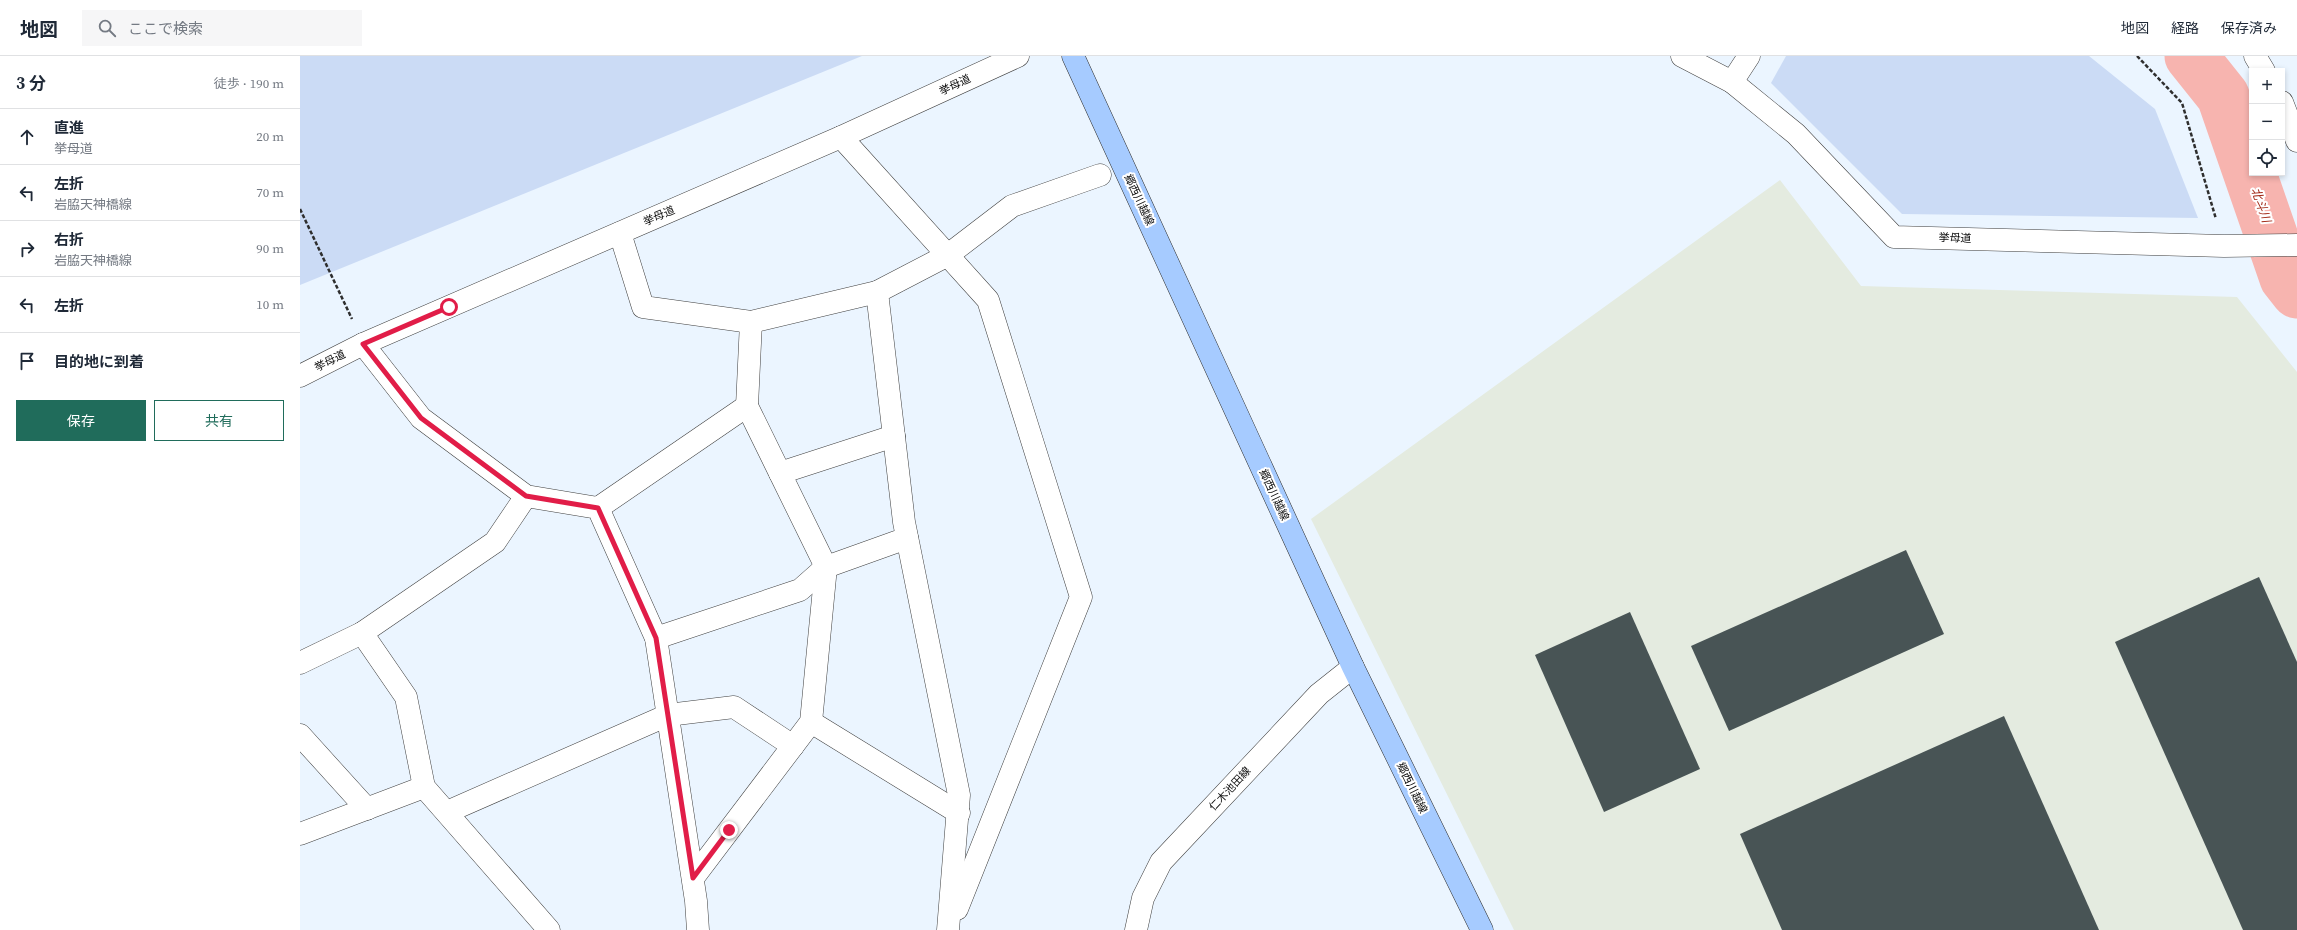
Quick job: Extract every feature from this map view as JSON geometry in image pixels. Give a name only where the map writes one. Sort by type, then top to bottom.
[{"type":"street","name":"挙母道","points":[[300,376],[363,344],[841,137],[1018,56]]},
{"type":"street","name":"郷西川越線","points":[[1072,56],[1353,667],[1482,930]]},
{"type":"street","name":"挙母道","points":[[1682,56],[1732,82],[1796,134],[1894,236],[2224,246],[2297,245]]},
{"type":"street","points":[[1732,82],[1749,56]]},
{"type":"street","points":[[2256,56],[2262,68]]},
{"type":"street","points":[[2283,104],[2297,141]]},
{"type":"street","points":[[841,137],[988,300],[1081,597],[948,930]]},
{"type":"street","points":[[620,233],[643,307],[751,322],[877,292],[948,255],[1012,206],[1100,175]]},
{"type":"street","points":[[877,292],[907,538],[959,795],[959,813],[948,930]]},
{"type":"street","points":[[693,878],[811,722],[826,567],[747,406],[751,322]]},
{"type":"street","points":[[363,344],[421,418],[526,496],[598,508],[747,406]]},
{"type":"street","points":[[780,473],[894,436]]},
{"type":"street","points":[[300,663],[362,632],[495,542],[526,496]]},
{"type":"street","points":[[598,508],[656,638],[693,878],[698,930]]},
{"type":"street","points":[[656,638],[800,590],[826,567],[907,538]]},
{"type":"street","points":[[362,632],[406,697],[424,787],[549,930]]},
{"type":"street","name":"仁木池田線","points":[[1136,930],[1143,898],[1162,862],[1319,694],[1353,667]]},
{"type":"street","points":[[447,812],[668,715],[734,707],[793,746]]},
{"type":"street","points":[[811,722],[959,813]]},
{"type":"street","points":[[300,735],[367,809]]},
{"type":"street","points":[[300,834],[424,787]]},
{"type":"path","points":[[2137,56],[2182,102],[2224,246]]},
{"type":"path","points":[[300,209],[363,344]]},
{"type":"shaded area","points":[[300,56],[862,56],[300,285]]},
{"type":"shaded area","points":[[1786,56],[2089,56],[2155,109],[2198,218],[1902,214],[1771,83]]},
{"type":"shaded area","points":[[1780,180],[1861,286],[2237,297],[2297,372],[2297,930],[1514,930],[1311,519]]},
{"type":"building","points":[[1906,550],[1944,634],[1729,731],[1691,646]]},
{"type":"building","points":[[2259,577],[2297,662],[2297,930],[2243,930],[2115,642]]},
{"type":"building","points":[[1630,612],[1700,769],[1604,812],[1535,655]]},
{"type":"building","points":[[2004,716],[2099,930],[1782,930],[1740,834]]},
{"type":"waterway","name":"北斗川","points":[[2191,56],[2223,96],[2286,278],[2297,292]]},
{"type":"route","points":[[449,307],[363,344],[421,418],[526,496],[598,508],[656,638],[693,878],[729,830]]}]
